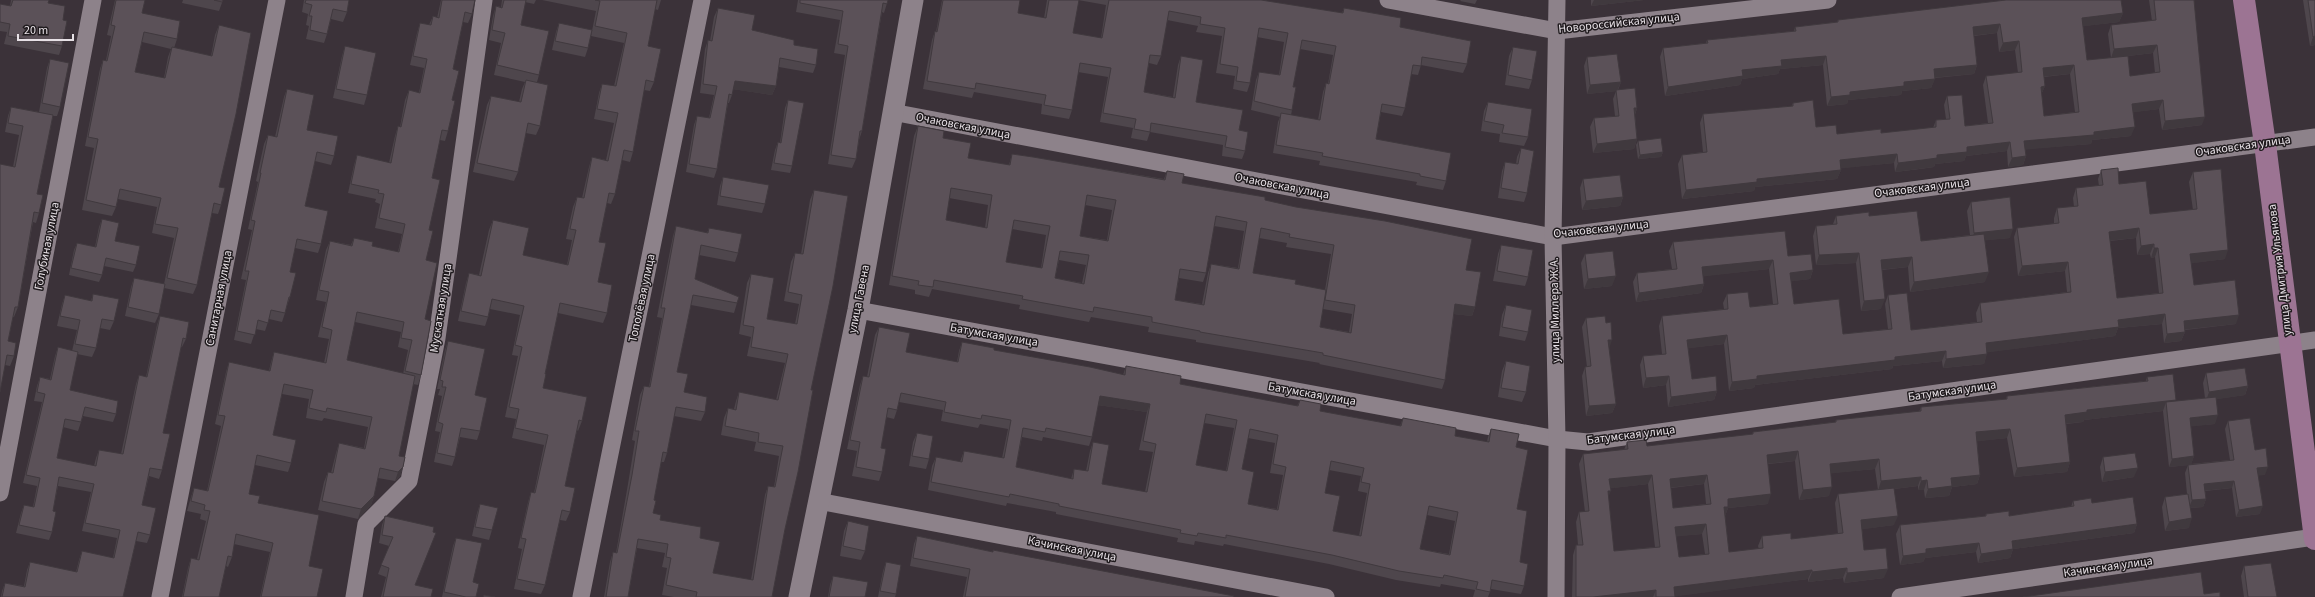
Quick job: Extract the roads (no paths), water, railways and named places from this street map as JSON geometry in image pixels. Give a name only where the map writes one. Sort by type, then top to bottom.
[{"type":"main road","name":"улица Дмитрия Ульянова","points":[[2244,0],[2265,144],[2289,344],[2315,537]]},
{"type":"street","name":"Голубиная улица","points":[[0,493],[93,0]]},
{"type":"street","name":"Санитарная улица","points":[[160,597],[277,0]]},
{"type":"street","name":"Мускатная улица","points":[[354,597],[366,524],[409,481],[437,338],[484,0]]},
{"type":"street","name":"Тополёвая улица","points":[[581,597],[702,0]]},
{"type":"street","name":"улица Гавена","points":[[799,597],[858,310],[913,0]]},
{"type":"street","name":"Новороссийская улица","points":[[1388,0],[1557,31],[1828,0]]},
{"type":"street","name":"улица Миллера Ж.А.","points":[[1556,597],[1557,439],[1553,237],[1557,0]]},
{"type":"street","name":"Очаковская улица","points":[[892,112],[1553,237],[2265,144],[2315,136]]},
{"type":"street","name":"Батумская улица","points":[[858,310],[1557,439],[1588,442],[2315,340]]},
{"type":"street","name":"Качинская улица","points":[[818,500],[1326,597]]},
{"type":"street","name":"Качинская улица","points":[[1900,597],[2315,537]]}]
